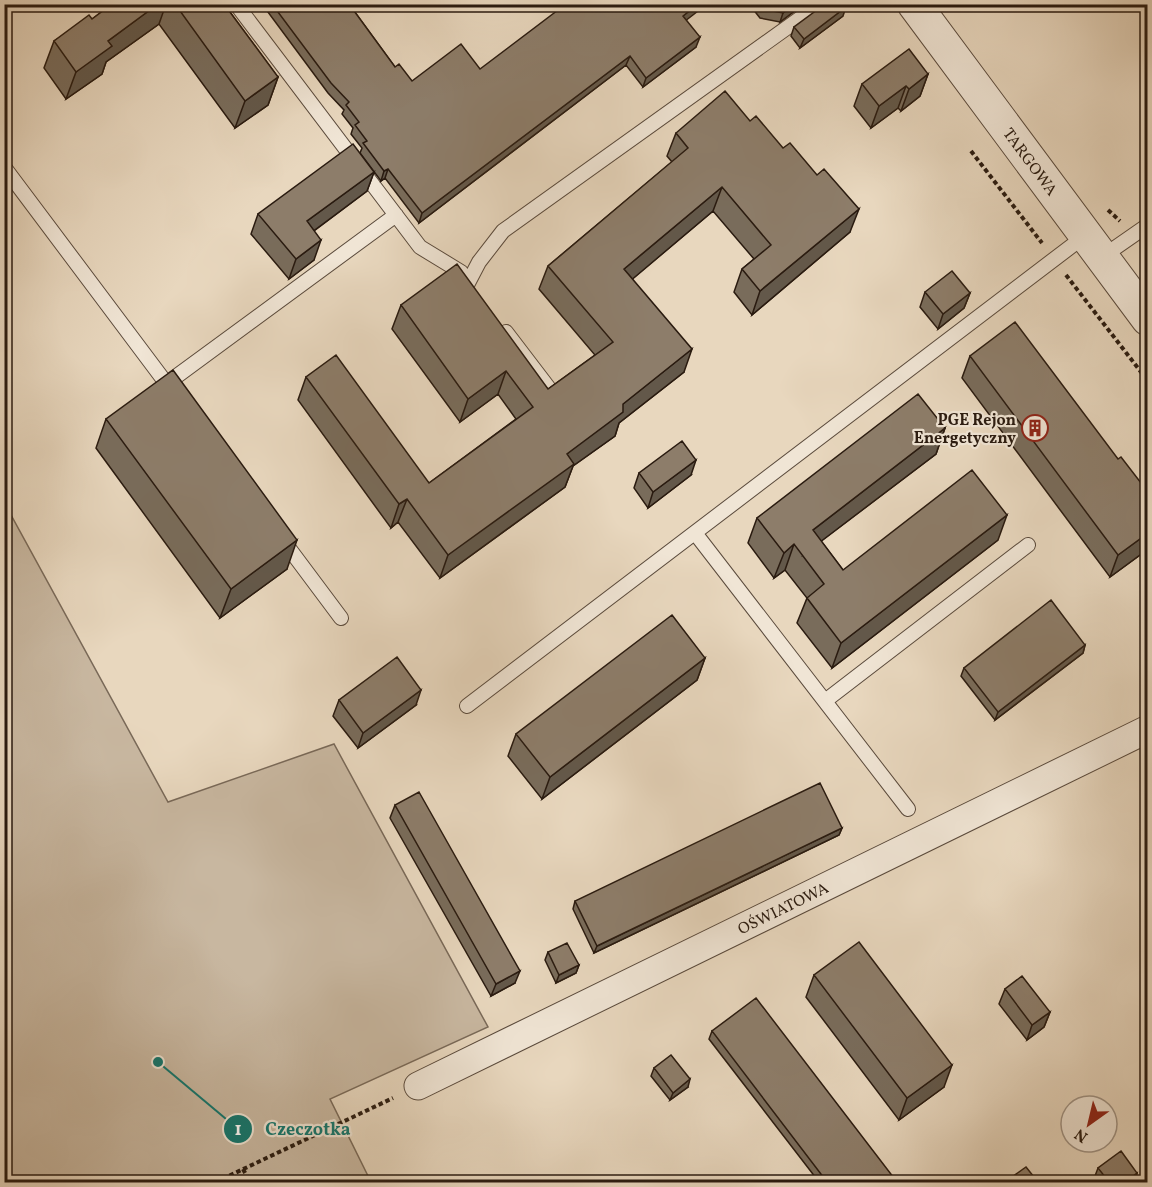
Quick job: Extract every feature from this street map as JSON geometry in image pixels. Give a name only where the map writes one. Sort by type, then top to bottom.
[{"type":"street","name":"TARGOWA","points":[[914,4],[1148,319]]},
{"type":"street","name":"OŚWIATOWA","points":[[418,1086],[1148,729]]},
{"type":"lane","points":[[236,4],[420,247],[460,272],[472,287],[478,262],[503,231],[820,4]]},
{"type":"lane","points":[[4,167],[180,403]]},
{"type":"lane","points":[[166,384],[396,215]]},
{"type":"lane","points":[[467,706],[695,533],[1094,246],[1148,225]]},
{"type":"lane","points":[[497,321],[548,387]]},
{"type":"lane","points":[[271,524],[341,618]]},
{"type":"lane","points":[[695,533],[908,809]]},
{"type":"lane","points":[[825,701],[1028,545]]},
{"type":"path","points":[[216,1182],[418,1086]]},
{"type":"path","points":[[243,1169],[250,1182]]},
{"type":"shaded area","points":[[5,504],[168,802],[334,744],[488,1027],[330,1099],[371,1182],[5,1182]]},
{"type":"building","points":[[112,4],[158,4],[108,41],[112,46],[76,72],[54,41],[89,15],[92,19]]},
{"type":"building","points":[[175,4],[224,4],[278,77],[245,101]]},
{"type":"building","points":[[272,4],[349,4],[395,67],[399,64],[412,81],[461,44],[480,69],[566,4],[698,4],[683,16],[700,37],[646,78],[630,56],[422,213],[388,169],[384,171],[363,143],[367,141],[355,125],[359,122],[346,105],[349,102],[331,83]]},
{"type":"building","points":[[760,4],[794,4],[783,13],[763,9]]},
{"type":"building","points":[[825,4],[845,4],[846,7],[804,39],[794,27]]},
{"type":"building","points":[[909,49],[928,74],[909,89],[906,86],[879,106],[862,84]]},
{"type":"building","points":[[725,91],[750,121],[756,116],[783,148],[790,143],[817,175],[824,169],[859,209],[760,291],[742,269],[771,245],[722,187],[624,269],[692,349],[623,404],[623,412],[567,454],[574,464],[448,555],[407,499],[399,504],[306,377],[336,355],[429,483],[533,407],[506,371],[468,399],[401,305],[457,264],[548,389],[613,342],[548,266],[688,148],[676,133]]},
{"type":"building","points":[[353,144],[374,172],[307,221],[321,240],[296,259],[258,214]]},
{"type":"building","points":[[952,271],[970,293],[943,314],[925,292]]},
{"type":"building","name":"PGE Rejon Energetyczny","points":[[1015,322],[1118,459],[1121,457],[1148,492],[1148,533],[1118,555],[970,356]]},
{"type":"building","points":[[173,370],[297,540],[231,589],[106,419]]},
{"type":"building","points":[[918,394],[945,428],[813,530],[843,570],[972,470],[1007,515],[841,643],[807,598],[824,584],[794,544],[784,553],[757,518]]},
{"type":"building","points":[[682,441],[696,460],[653,492],[639,473]]},
{"type":"building","points":[[1051,600],[1085,645],[998,712],[964,668]]},
{"type":"building","points":[[672,615],[705,658],[550,777],[516,734]]},
{"type":"building","points":[[397,657],[421,690],[363,733],[339,700]]},
{"type":"building","points":[[820,783],[842,828],[597,946],[575,901]]},
{"type":"building","points":[[419,792],[520,971],[496,984],[395,805]]},
{"type":"building","points":[[859,942],[952,1065],[907,1098],[814,975]]},
{"type":"building","points":[[567,943],[579,965],[559,975],[548,952]]},
{"type":"building","points":[[1022,976],[1050,1012],[1032,1025],[1005,989]]},
{"type":"building","points":[[756,998],[897,1182],[827,1182],[712,1031]]},
{"type":"building","points":[[671,1055],[690,1079],[673,1093],[654,1068]]},
{"type":"building","points":[[1121,1151],[1137,1173],[1125,1182],[1109,1182],[1098,1168]]},
{"type":"building","points":[[1026,1167],[1038,1182],[1005,1182]]},
{"type":"place","name":"PGE Rejon Energetyczny","points":[[1035,428]]},
{"type":"place","name":"Czeczotka","points":[[158,1062]]}]
